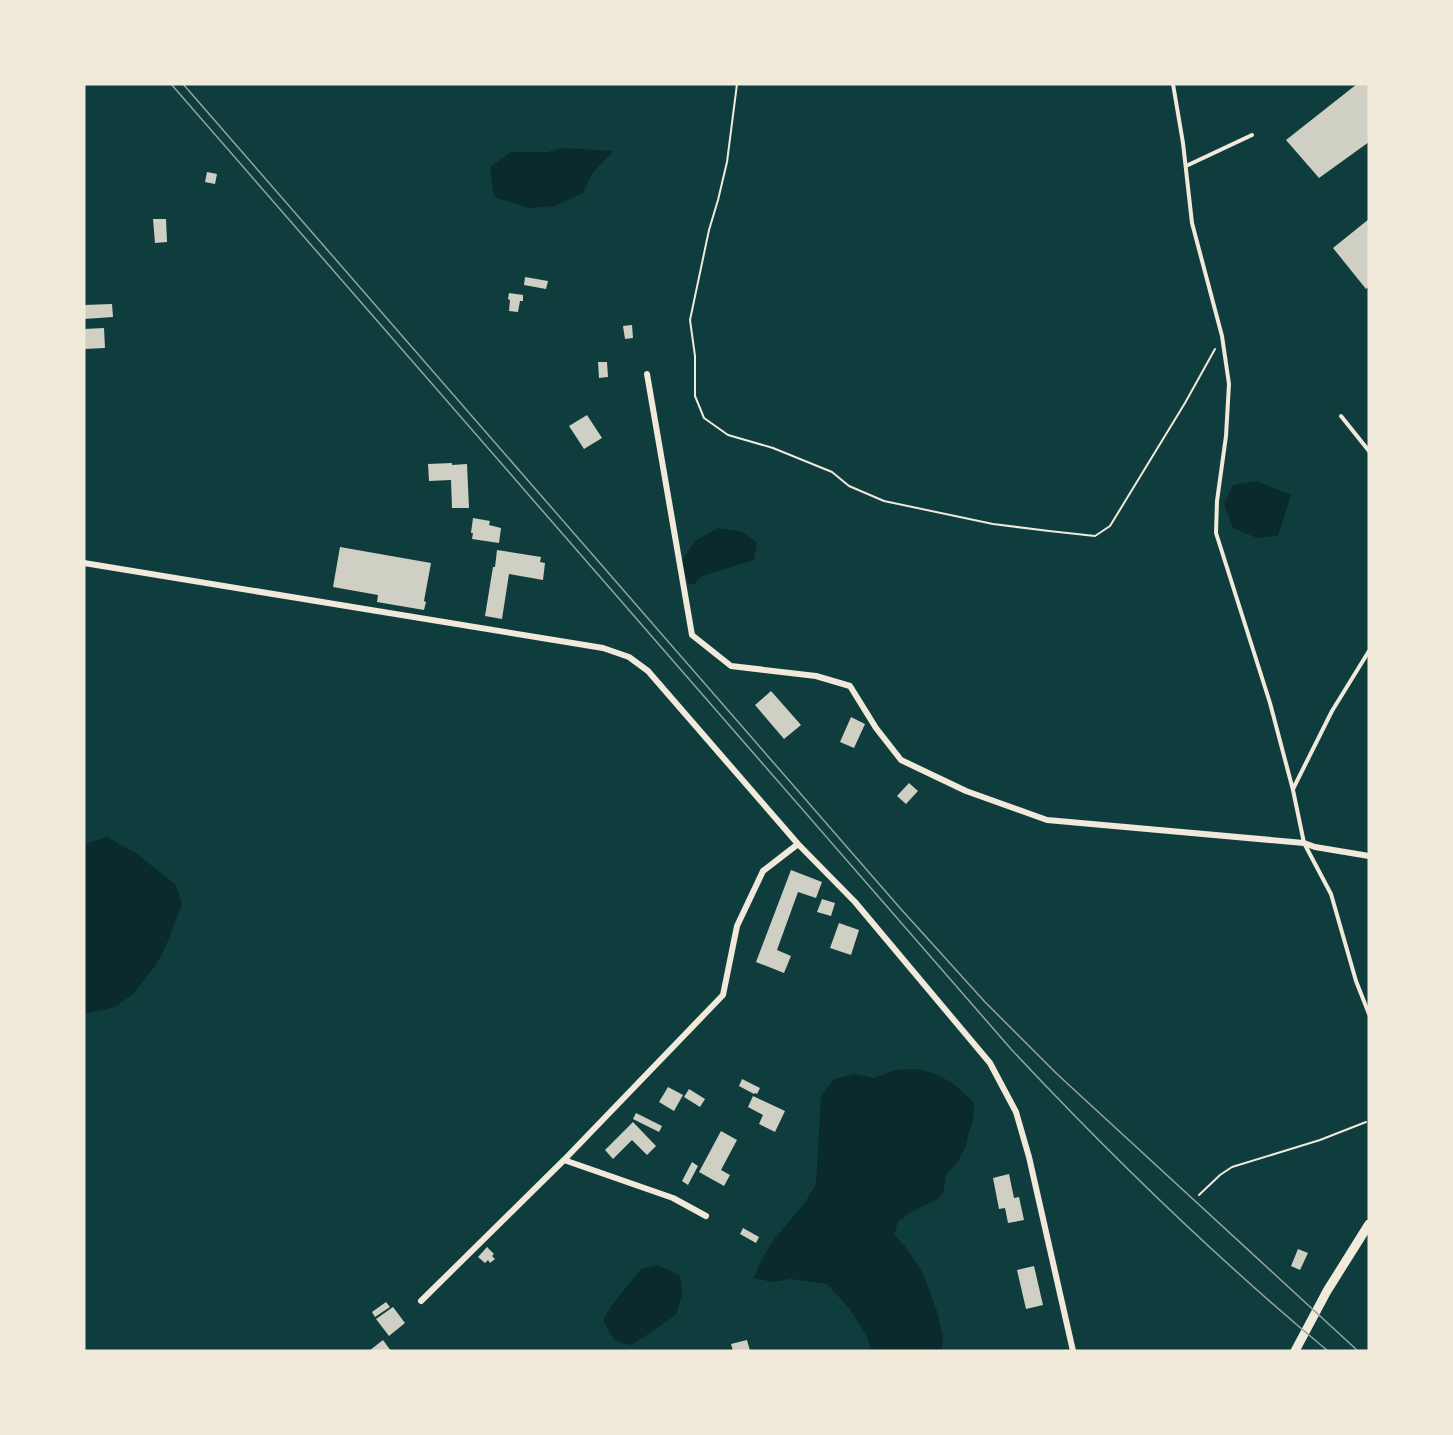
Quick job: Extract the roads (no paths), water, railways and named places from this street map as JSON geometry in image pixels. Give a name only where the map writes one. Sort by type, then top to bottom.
[{"type":"street","points":[[647,374],[692,635],[731,666],[816,676],[850,687],[876,728],[901,760],[966,791],[1047,820],[1304,843],[1369,856]]},
{"type":"street","points":[[84,563],[603,648],[629,657],[648,671],[798,844],[855,903],[990,1063],[1016,1112],[1029,1157],[1073,1351]]},
{"type":"street","points":[[421,1301],[564,1160],[723,995],[737,926],[763,871],[798,844]]},
{"type":"street","points":[[564,1160],[673,1198],[706,1216]]},
{"type":"street","points":[[1295,1351],[1327,1291],[1369,1224]]},
{"type":"lane","points":[[1173,84],[1183,143],[1192,223],[1222,336],[1229,384],[1216,533],[1270,703],[1293,790],[1304,843],[1330,894],[1356,981],[1369,1014]]},
{"type":"lane","points":[[1186,166],[1252,135]]},
{"type":"lane","points":[[1341,416],[1369,451]]},
{"type":"lane","points":[[1293,790],[1332,711],[1369,651]]},
{"type":"water","points":[[564,148],[614,151],[593,172],[583,193],[555,206],[529,208],[494,197],[490,167],[511,152],[547,152]]},
{"type":"water","points":[[1257,481],[1291,495],[1278,536],[1257,538],[1233,528],[1224,504],[1233,485]]},
{"type":"water","points":[[718,528],[743,532],[757,543],[754,560],[702,576],[694,584],[688,584],[682,561],[695,541]]},
{"type":"water","points":[[107,837],[137,854],[176,885],[182,904],[156,965],[133,994],[115,1007],[84,1014],[84,844]]},
{"type":"water","points":[[895,1070],[918,1070],[932,1073],[946,1079],[974,1103],[973,1121],[966,1146],[957,1163],[946,1174],[943,1194],[898,1221],[894,1235],[904,1245],[922,1272],[937,1311],[943,1337],[942,1351],[872,1351],[866,1335],[850,1309],[827,1284],[791,1279],[772,1282],[754,1278],[775,1238],[804,1204],[816,1184],[821,1097],[834,1079],[854,1074],[874,1078]]},
{"type":"water","points":[[658,1265],[680,1276],[682,1294],[676,1315],[632,1345],[616,1340],[603,1320],[641,1269]]},
{"type":"tram line","points":[[171,84],[1011,1049],[1165,1205],[1328,1351]]},
{"type":"tram line","points":[[183,84],[900,908],[985,1002],[1057,1074],[1358,1351]]}]
